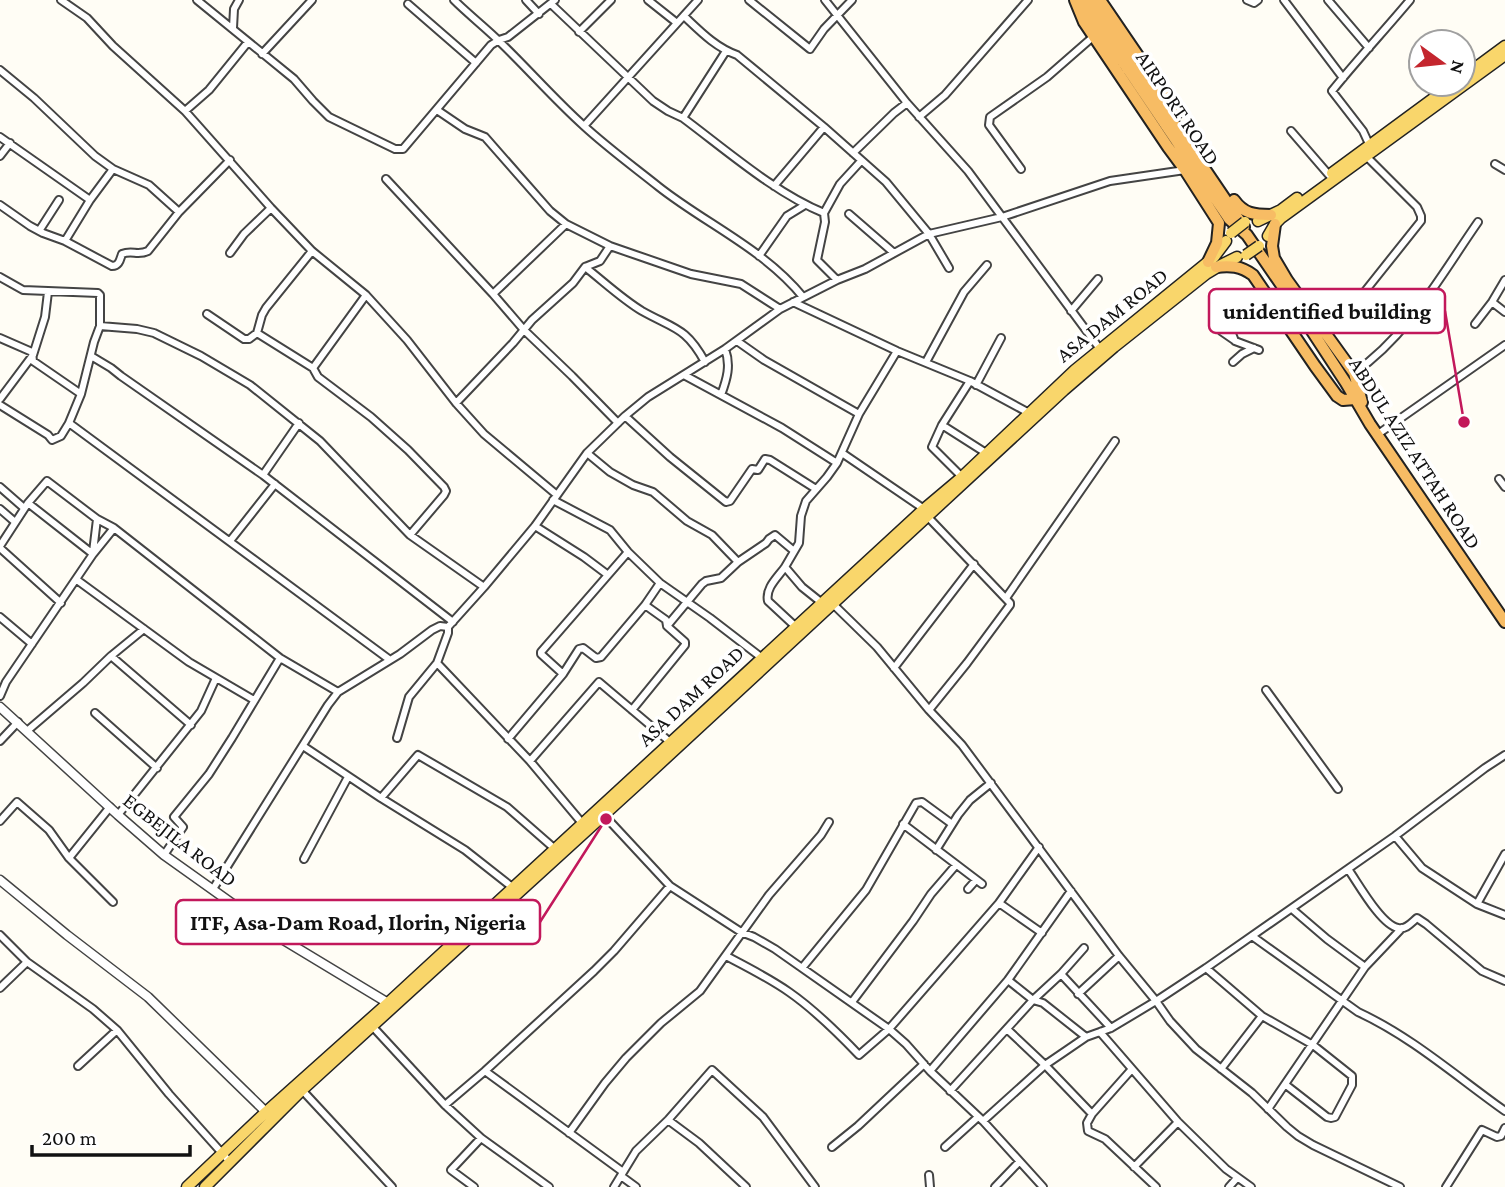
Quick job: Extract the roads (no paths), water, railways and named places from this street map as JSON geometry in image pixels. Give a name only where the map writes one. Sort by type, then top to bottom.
[{"type":"highway","points":[[1075,0],[1084,22],[1219,223],[1212,265],[1239,267],[1253,275]]},
{"type":"highway","name":"AIRPORT ROAD","points":[[1081,0],[1224,210],[1240,229],[1258,240]]},
{"type":"highway","name":"AIRPORT ROAD","points":[[1090,0],[1258,240]]},
{"type":"highway","points":[[1100,0],[1241,209],[1273,220],[1274,258]]},
{"type":"highway","points":[[1219,223],[1240,229],[1241,209]]},
{"type":"highway","points":[[1242,256],[1337,396],[1343,400],[1358,401],[1354,373],[1274,258],[1258,240]]},
{"type":"highway","name":"ABDUL AZIZ ATTAH ROAD","points":[[1258,240],[1289,296],[1505,616]]},
{"type":"highway","name":"ABDUL AZIZ ATTAH ROAD","points":[[1358,401],[1370,425],[1505,622]]},
{"type":"main road","points":[[1477,67],[1505,46]]},
{"type":"main road","points":[[1258,240],[1273,220],[1294,201],[1369,144],[1505,55]]},
{"type":"main road","points":[[1240,229],[1273,220],[1366,156],[1438,100]]},
{"type":"main road","points":[[1240,229],[1265,227],[1258,240]]},
{"type":"main road","points":[[1240,229],[1230,252],[1242,256]]},
{"type":"main road","name":"ASA DAM ROAD","points":[[205,1187],[266,1112],[582,823],[637,778],[926,512],[1090,367],[1212,265],[1214,257],[1240,229]]},
{"type":"main road","name":"ASA DAM ROAD","points":[[954,488],[1028,413],[1100,349],[1212,265],[1242,256],[1258,240]]},
{"type":"main road","name":"ASA DAM ROAD","points":[[187,1187],[226,1158],[373,1027],[604,814],[670,741],[796,626],[827,603]]},
{"type":"street","points":[[61,0],[87,18],[113,46],[185,111],[312,251],[366,295],[407,340],[484,435],[555,497],[610,530],[660,583],[762,658]]},
{"type":"street","points":[[197,0],[294,79],[329,117],[395,149],[403,149],[491,45],[508,37],[553,2],[579,32],[653,101],[683,118],[774,186],[824,213]]},
{"type":"street","points":[[233,28],[234,9],[239,0]]},
{"type":"street","points":[[262,54],[312,0]]},
{"type":"street","points":[[453,0],[499,40],[584,126],[671,196],[759,256],[803,297]]},
{"type":"street","points":[[526,0],[539,14]]},
{"type":"street","points":[[579,32],[611,0]]},
{"type":"street","points":[[648,0],[677,23]]},
{"type":"street","points":[[584,126],[698,0]]},
{"type":"street","points":[[749,0],[810,49],[824,29],[852,0]]},
{"type":"street","points":[[825,0],[907,103],[968,171],[1100,349]]},
{"type":"street","points":[[919,117],[945,95],[1028,0]]},
{"type":"street","points":[[1247,0],[1254,3],[1258,0]]},
{"type":"street","points":[[1284,0],[1343,78]]},
{"type":"street","points":[[1328,0],[1368,48]]},
{"type":"street","points":[[1369,144],[1363,131],[1332,90],[1386,30],[1407,1]]},
{"type":"street","points":[[408,4],[476,63]]},
{"type":"street","points":[[684,16],[710,40],[737,55],[886,182],[929,233],[949,268]]},
{"type":"street","points":[[1021,169],[988,120],[1047,77],[1094,36]]},
{"type":"street","points":[[185,111],[209,90],[248,41]]},
{"type":"street","points":[[683,118],[726,51]]},
{"type":"street","points":[[0,70],[34,98],[94,156],[113,169],[149,185],[178,212]]},
{"type":"street","points":[[853,153],[907,103]]},
{"type":"street","points":[[436,110],[464,129],[485,137],[550,211],[566,224],[610,246],[691,274],[741,284],[780,309]]},
{"type":"street","points":[[774,186],[824,127]]},
{"type":"street","points":[[1291,131],[1329,175]]},
{"type":"street","points":[[0,137],[90,200]]},
{"type":"street","points":[[0,156],[10,143]]},
{"type":"street","points":[[1325,333],[1362,295],[1421,220],[1417,206],[1366,156]]},
{"type":"street","points":[[0,205],[39,231],[115,266],[122,254],[142,254],[148,251],[178,212],[230,160]]},
{"type":"street","points":[[837,280],[817,260],[825,222],[824,213],[840,184],[861,161]]},
{"type":"street","points":[[1495,164],[1505,170]]},
{"type":"street","points":[[65,241],[113,169]]},
{"type":"street","points":[[397,738],[409,697],[437,663],[450,624],[535,526],[587,453],[648,397],[737,341],[780,309],[865,269],[929,233],[1002,218],[1110,181],[1185,170]]},
{"type":"street","points":[[386,179],[524,330],[618,423]]},
{"type":"street","points":[[39,231],[59,200]]},
{"type":"street","points":[[759,256],[787,216],[805,205]]},
{"type":"street","points":[[230,253],[244,234],[271,208]]},
{"type":"street","points":[[849,214],[894,253]]},
{"type":"street","points":[[1354,373],[1402,329],[1478,222]]},
{"type":"street","points":[[493,294],[566,224]]},
{"type":"street","points":[[456,403],[532,320],[573,283],[585,267],[600,261],[610,246]]},
{"type":"street","points":[[207,314],[249,339],[257,333],[266,308],[312,251]]},
{"type":"street","points":[[926,362],[964,292],[987,265]]},
{"type":"street","points":[[585,267],[641,310],[671,324],[689,337],[705,362]]},
{"type":"street","points":[[0,277],[23,290],[100,295],[100,326],[81,394],[61,436],[51,440],[48,435],[0,402],[33,355]]},
{"type":"street","points":[[1071,311],[1098,279]]},
{"type":"street","points":[[1475,324],[1505,280]]},
{"type":"street","points":[[48,292],[45,317],[33,361],[81,394]]},
{"type":"street","points":[[313,368],[366,295]]},
{"type":"street","points":[[793,302],[973,383],[1028,413]]},
{"type":"street","points":[[1492,302],[1505,312]]},
{"type":"street","points":[[100,326],[137,329],[153,334],[201,356],[250,385],[320,441],[410,535],[484,587]]},
{"type":"street","points":[[257,333],[313,368],[318,377],[371,417],[408,450],[445,489],[444,495],[410,535]]},
{"type":"street","points":[[0,338],[26,349],[33,355]]},
{"type":"street","points":[[962,477],[932,447],[942,425],[1001,338]]},
{"type":"street","points":[[737,341],[764,360],[859,414]]},
{"type":"street","points":[[1233,362],[1242,354],[1256,349],[1235,341]]},
{"type":"street","points":[[1381,432],[1505,345]]},
{"type":"street","points":[[721,395],[729,366],[724,349]]},
{"type":"street","points":[[796,626],[768,601],[768,591],[800,539],[806,501],[836,463],[859,414],[897,351]]},
{"type":"street","points":[[91,356],[263,475],[450,624]]},
{"type":"street","points":[[684,375],[782,428],[836,463]]},
{"type":"street","points":[[625,416],[726,502],[730,501],[752,469],[758,470],[765,459],[816,489]]},
{"type":"street","points":[[69,423],[390,660]]},
{"type":"street","points":[[263,475],[299,424]]},
{"type":"street","points":[[942,425],[986,453]]},
{"type":"street","points":[[1006,598],[1115,441]]},
{"type":"street","points":[[587,453],[610,472],[653,492],[687,521],[712,535],[738,562]]},
{"type":"street","points":[[842,453],[926,512],[1009,600],[1010,605],[929,710]]},
{"type":"street","points":[[1499,479],[1505,487]]},
{"type":"street","points":[[61,603],[1,543],[26,505],[47,481],[97,519],[114,528],[280,658],[338,692]]},
{"type":"street","points":[[230,541],[275,484]]},
{"type":"street","points":[[0,487],[93,554]]},
{"type":"street","points":[[0,509],[15,522]]},
{"type":"street","points":[[93,554],[97,519]]},
{"type":"street","points":[[535,526],[584,556],[608,575]]},
{"type":"street","points":[[0,696],[6,682],[93,554],[114,528]]},
{"type":"street","points":[[667,626],[706,581],[721,578],[775,535],[794,551]]},
{"type":"street","points":[[563,674],[541,652],[628,552]]},
{"type":"street","points":[[894,668],[974,565]]},
{"type":"street","points":[[785,566],[796,581],[827,603],[877,647],[962,745],[1119,956],[1170,1021],[1196,1049],[1252,1093],[1298,1136],[1400,1187]]},
{"type":"street","points":[[77,580],[190,662],[254,700]]},
{"type":"street","points":[[508,739],[563,674],[581,648],[596,659],[601,657],[660,583]]},
{"type":"street","points":[[632,710],[685,645],[667,626],[666,620],[645,605]]},
{"type":"street","points":[[0,617],[32,644]]},
{"type":"street","points":[[213,889],[338,692],[432,630],[450,624]]},
{"type":"street","points":[[27,731],[144,629]]},
{"type":"street","points":[[111,656],[191,726]]},
{"type":"street","points":[[164,855],[183,827],[174,817],[209,774],[233,738],[280,658]]},
{"type":"street","points":[[437,663],[530,761],[582,823]]},
{"type":"street","points":[[118,816],[191,726],[216,678]]},
{"type":"street","points":[[530,761],[599,682],[670,741]]},
{"type":"street","points":[[1266,691],[1338,789]]},
{"type":"street","name":"EGBEJILA ROAD","points":[[0,707],[164,855],[282,939],[388,1003]]},
{"type":"street","points":[[94,713],[157,768]]},
{"type":"street","points":[[0,741],[18,722]]},
{"type":"street","points":[[303,746],[466,850],[512,887]]},
{"type":"street","points":[[381,798],[418,755],[507,807],[555,849]]},
{"type":"street","points":[[945,1147],[1045,1065],[1086,1037],[1111,1028],[1206,968],[1349,869],[1505,755]]},
{"type":"street","points":[[304,859],[348,776]]},
{"type":"street","points":[[936,850],[970,800],[990,783]]},
{"type":"street","points":[[0,821],[17,802],[49,830],[69,858],[113,902]]},
{"type":"street","points":[[802,968],[866,890],[916,803],[922,802],[952,824]]},
{"type":"street","points":[[69,858],[110,807]]},
{"type":"street","points":[[604,814],[670,886],[741,932],[775,949],[889,1029],[981,1119],[1043,1187]]},
{"type":"street","points":[[569,1133],[626,1058],[661,1023],[700,991],[769,895],[829,822]]},
{"type":"street","points":[[903,824],[979,882],[968,889]]},
{"type":"street","points":[[1395,836],[1422,868],[1477,904],[1505,915]]},
{"type":"street","points":[[726,956],[790,992],[836,1031],[859,1055],[889,1029],[999,903],[1039,847]]},
{"type":"street","points":[[1477,904],[1504,857]]},
{"type":"street","points":[[852,1002],[931,894],[956,865]]},
{"type":"street","points":[[1349,869],[1377,912],[1396,928],[1409,925],[1417,918],[1482,971],[1505,981]]},
{"type":"street","points":[[0,880],[148,997],[266,1112]]},
{"type":"street","points":[[445,1105],[614,951],[670,886]]},
{"type":"street","points":[[930,1071],[1008,980],[1071,891]]},
{"type":"street","points":[[999,903],[1042,933]]},
{"type":"street","points":[[1292,909],[1365,967]]},
{"type":"street","points":[[1268,1109],[1365,967],[1402,928]]},
{"type":"street","points":[[0,935],[27,962],[93,1009],[117,1030],[226,1158]]},
{"type":"street","points":[[1252,936],[1342,1002],[1405,1038],[1505,1111]]},
{"type":"street","points":[[950,1091],[1084,948]]},
{"type":"street","points":[[1078,994],[1119,956]]},
{"type":"street","points":[[0,988],[27,962]]},
{"type":"street","points":[[1206,968],[1262,1016],[1313,1045],[1352,1076],[1352,1085],[1335,1117],[1331,1118],[1326,1117],[1286,1084]]},
{"type":"street","points":[[1061,974],[1111,1028]]},
{"type":"street","points":[[1008,980],[1086,1037]]},
{"type":"street","points":[[1221,1069],[1262,1016]]},
{"type":"street","points":[[373,1027],[445,1105],[481,1138],[549,1187]]},
{"type":"street","points":[[78,1066],[117,1030]]},
{"type":"street","points":[[1008,1030],[1092,1114]]},
{"type":"street","points":[[1100,1032],[1178,1122],[1237,1178],[1251,1187]]},
{"type":"street","points":[[832,1147],[924,1064]]},
{"type":"street","points":[[1132,1069],[1092,1114],[1087,1123],[1088,1131],[1105,1139],[1156,1187]]},
{"type":"street","points":[[614,1187],[636,1151],[668,1120],[712,1070],[763,1117],[815,1187]]},
{"type":"street","points":[[485,1071],[636,1187]]},
{"type":"street","points":[[302,1090],[393,1187]]},
{"type":"street","points":[[668,1120],[699,1143],[746,1187]]},
{"type":"street","points":[[1134,1167],[1178,1122]]},
{"type":"street","points":[[1446,1187],[1482,1130],[1497,1137],[1501,1136],[1505,1128]]},
{"type":"street","points":[[474,1187],[451,1170],[481,1138]]},
{"type":"street","points":[[995,1187],[1019,1162]]},
{"type":"street","points":[[929,1175],[930,1187]]},
{"type":"street","points":[[1230,1187],[1237,1178]]},
{"type":"place","name":"unidentified building","points":[[1464,422]]},
{"type":"place","name":"ITF, Asa-Dam Road, Ilorin, Nigeria","points":[[606,819]]}]
